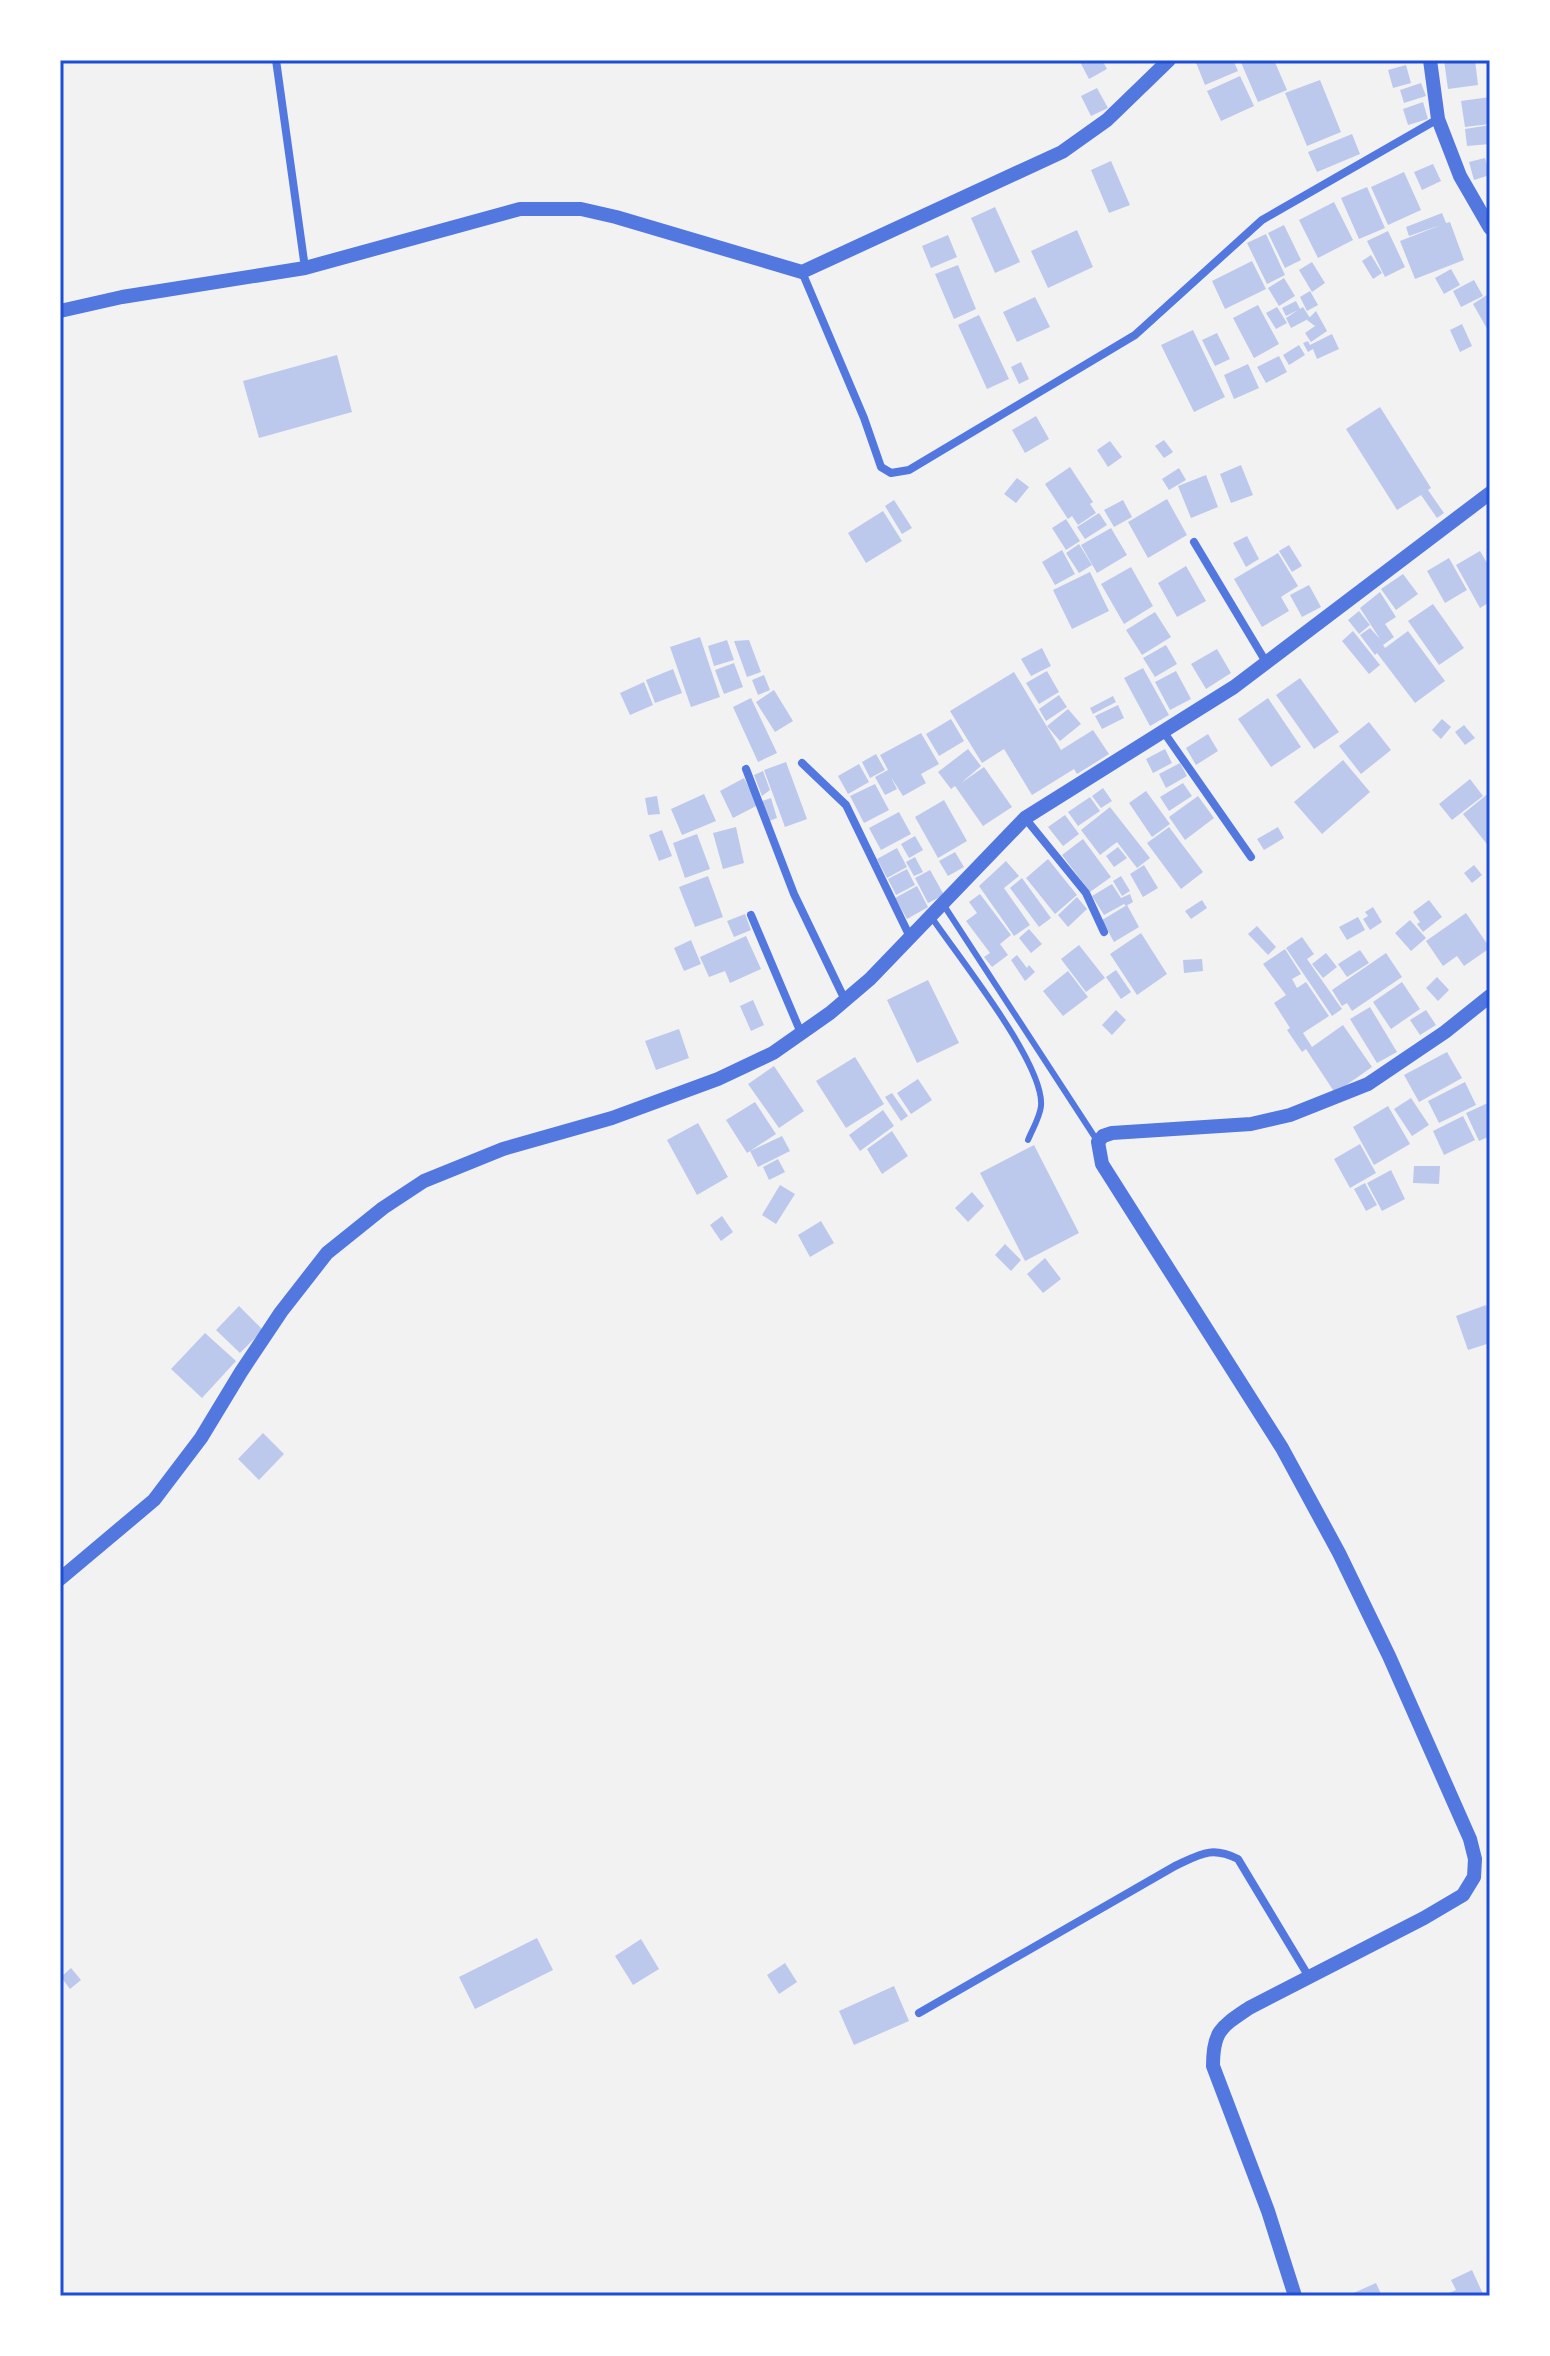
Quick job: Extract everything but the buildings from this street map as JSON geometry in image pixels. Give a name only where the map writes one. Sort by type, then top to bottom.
[{"type":"street","points":[[276,60],[305,268]]},
{"type":"street","points":[[60,311],[122,297],[305,268],[520,209],[581,209],[802,272],[1062,152],[1107,120],[1169,60]]},
{"type":"street","points":[[1430,60],[1438,119],[1460,176],[1490,228]]},
{"type":"street","points":[[802,272],[864,418],[881,467],[891,473],[909,470],[1135,335],[1262,220],[1438,119]]},
{"type":"street","points":[[61,1576],[154,1500],[201,1438],[281,1312],[327,1253],[383,1208],[424,1181],[503,1149],[612,1118],[718,1079],[773,1053],[870,979],[1025,818],[1234,687],[1490,493]]},
{"type":"street","points":[[1194,542],[1266,662]]},
{"type":"street","points":[[1163,731],[1251,857]]},
{"type":"street","points":[[802,763],[846,805],[910,937]]},
{"type":"street","points":[[746,769],[794,894],[845,1000]]},
{"type":"street","points":[[1025,818],[1086,893],[1104,932]]},
{"type":"street","points":[[751,915],[801,1033]]},
{"type":"street","points":[[1295,2296],[1268,2211],[1213,2066],[1213,2045],[1217,2033],[1228,2022],[1463,1895],[1474,1877],[1472,1849],[1395,1670],[1339,1553],[1282,1448],[1102,1164],[1098,1142],[1112,1133],[1251,1124],[1315,1106],[1368,1084],[1445,1032],[1490,996]]},
{"type":"street","points":[[919,2013],[1203,1852],[1221,1851],[1238,1859],[1309,1977]]},
{"type":"lane","points":[[943,904],[1098,1142]]},
{"type":"lane","points":[[930,915],[1016,1041],[1039,1084],[1041,1107],[1028,1140]]}]
